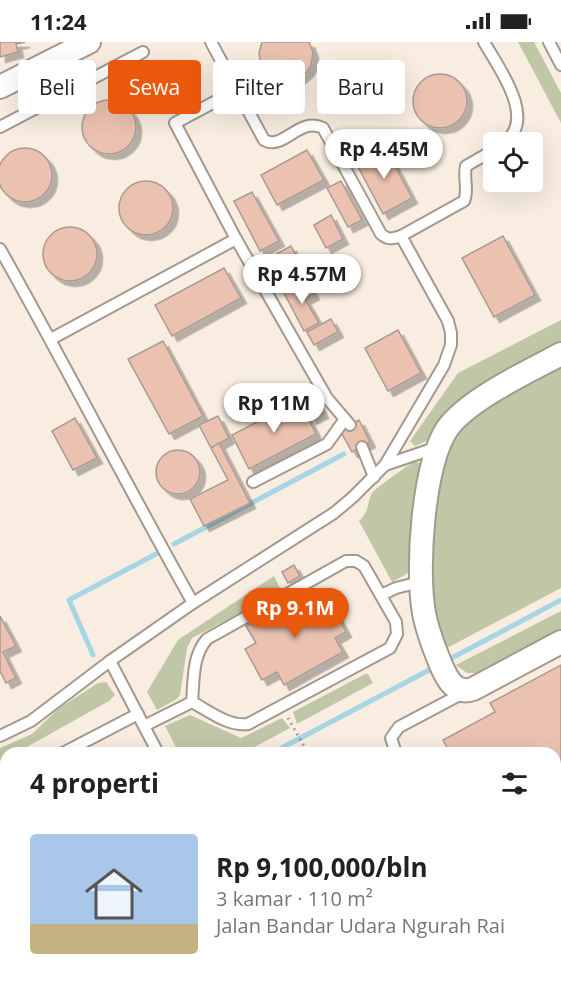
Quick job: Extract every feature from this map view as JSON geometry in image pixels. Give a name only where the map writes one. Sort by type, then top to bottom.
[{"type":"street","points":[[0,87],[89,42]]},
{"type":"street","points":[[561,354],[476,401],[458,415],[447,429],[438,447],[425,510],[420,582],[424,614],[434,650],[451,683],[465,692],[561,642]]},
{"type":"lane","points":[[211,42],[221,60]]},
{"type":"lane","points":[[484,42],[514,97],[518,115],[514,132]]},
{"type":"lane","points":[[549,42],[561,64]]},
{"type":"lane","points":[[0,127],[143,52]]},
{"type":"lane","points":[[213,103],[175,123],[236,239],[327,398],[347,422],[327,444],[253,482]]},
{"type":"lane","points":[[250,114],[264,140],[270,143],[307,125],[315,124],[323,128],[381,234],[392,240],[464,201],[467,195],[466,166],[483,156]]},
{"type":"lane","points":[[0,736],[31,722],[110,661],[193,603],[334,513],[385,465],[444,365],[451,345],[448,321],[401,236]]},
{"type":"lane","points":[[51,339],[236,239]]},
{"type":"lane","points":[[0,249],[193,603]]},
{"type":"lane","points":[[362,447],[374,477]]},
{"type":"lane","points":[[385,465],[438,447]]},
{"type":"lane","points":[[346,561],[356,561],[364,566],[396,622],[398,634],[390,648],[248,724],[239,725],[230,722],[192,702],[195,659],[199,648],[207,639],[346,561]]},
{"type":"lane","points":[[381,595],[396,588],[420,582]]},
{"type":"lane","points":[[110,661],[155,747]]},
{"type":"lane","points":[[394,747],[391,738],[399,727],[465,692]]},
{"type":"lane","points":[[144,726],[192,702]]},
{"type":"lane","points":[[75,747],[138,714]]},
{"type":"path","points":[[293,726],[305,747]]},
{"type":"green space","points":[[518,42],[534,42],[561,93],[561,123]]},
{"type":"green space","points":[[561,320],[561,346],[429,440],[415,446],[410,441],[458,373]]},
{"type":"green space","points":[[561,365],[561,588],[447,648],[429,598],[429,527],[451,439],[465,418]]},
{"type":"green space","points":[[416,461],[423,465],[411,570],[392,582],[359,521],[367,510],[373,492]]},
{"type":"green space","points":[[274,576],[280,588],[276,594],[192,638],[187,648],[180,695],[157,710],[147,692],[178,640]]},
{"type":"green space","points":[[561,611],[561,630],[478,673],[467,673],[456,665]]},
{"type":"green space","points":[[368,674],[373,683],[297,724],[293,712]]},
{"type":"green space","points":[[106,682],[115,695],[109,701],[27,747],[2,747],[32,734],[58,709],[98,683]]},
{"type":"green space","points":[[190,715],[241,738],[282,718],[290,728],[254,747],[176,747],[165,726]]},
{"type":"building","points":[[0,42],[25,42],[16,44],[18,52],[0,57]]},
{"type":"building","points":[[262,42],[309,42],[313,52],[311,66],[305,74],[305,60],[260,60]]},
{"type":"building","points":[[435,74],[445,74],[459,82],[465,91],[467,101],[465,111],[459,120],[445,128],[435,128],[418,116],[413,106],[413,96],[425,79]]},
{"type":"building","points":[[104,100],[108,100],[108,114],[133,114],[136,132],[132,142],[124,150],[114,154],[104,154],[94,150],[86,142],[82,132],[85,114],[96,114],[96,103]]},
{"type":"building","points":[[384,145],[412,198],[383,214],[355,161]]},
{"type":"building","points":[[25,148],[35,150],[44,156],[51,170],[50,185],[44,194],[35,200],[25,202],[15,200],[6,194],[0,185],[0,165],[6,156],[15,150]]},
{"type":"building","points":[[307,150],[324,180],[277,205],[261,175]]},
{"type":"building","points":[[141,181],[151,181],[161,185],[169,193],[173,208],[169,223],[161,231],[151,235],[141,235],[131,231],[123,223],[119,213],[119,203],[123,193],[131,185]]},
{"type":"building","points":[[341,181],[362,220],[348,227],[327,188]]},
{"type":"building","points":[[252,192],[279,241],[260,251],[234,201]]},
{"type":"building","points":[[331,215],[343,239],[326,248],[314,225]]},
{"type":"building","points":[[65,227],[75,227],[89,235],[95,244],[97,254],[95,264],[89,273],[75,281],[65,281],[48,269],[43,259],[43,249],[55,232]]},
{"type":"building","points":[[503,236],[535,295],[494,317],[462,258]]},
{"type":"building","points":[[291,246],[308,277],[282,291],[265,260]]},
{"type":"building","points":[[224,268],[241,298],[172,336],[155,305]]},
{"type":"building","points":[[307,281],[314,294],[305,299],[319,323],[304,331],[284,293]]},
{"type":"building","points":[[331,319],[338,332],[314,345],[307,332]]},
{"type":"building","points":[[398,330],[421,373],[388,391],[365,348]]},
{"type":"building","points":[[163,341],[203,416],[169,434],[128,359]]},
{"type":"building","points":[[299,400],[316,434],[249,469],[232,435]]},
{"type":"building","points":[[317,400],[323,413],[311,419],[305,406]]},
{"type":"building","points":[[218,416],[229,438],[211,448],[199,425]]},
{"type":"building","points":[[75,418],[97,458],[73,470],[52,431]]},
{"type":"building","points":[[359,420],[370,442],[352,452],[340,430]]},
{"type":"building","points":[[219,443],[250,503],[204,526],[190,499],[228,480],[211,448]]},
{"type":"building","points":[[178,450],[187,451],[194,456],[199,463],[199,481],[194,488],[187,493],[178,494],[169,493],[162,488],[157,481],[156,472],[157,463],[162,456],[169,451]]},
{"type":"building","points":[[294,565],[300,576],[288,583],[282,572]]},
{"type":"building","points":[[305,593],[314,608],[329,599],[346,632],[335,638],[343,652],[284,685],[277,672],[262,680],[245,649],[256,643],[246,626]]},
{"type":"building","points":[[0,616],[16,646],[3,652],[16,678],[6,683],[0,671]]},
{"type":"building","points":[[561,665],[561,747],[447,747],[443,740],[495,712],[490,703]]},
{"type":"waterway","points":[[174,544],[344,454]]},
{"type":"waterway","points":[[93,655],[69,600],[156,554]]},
{"type":"waterway","points":[[446,661],[561,600]]},
{"type":"waterway","points":[[283,747],[435,667]]},
{"type":"taxiway","points":[[308,981],[327,981]]}]
